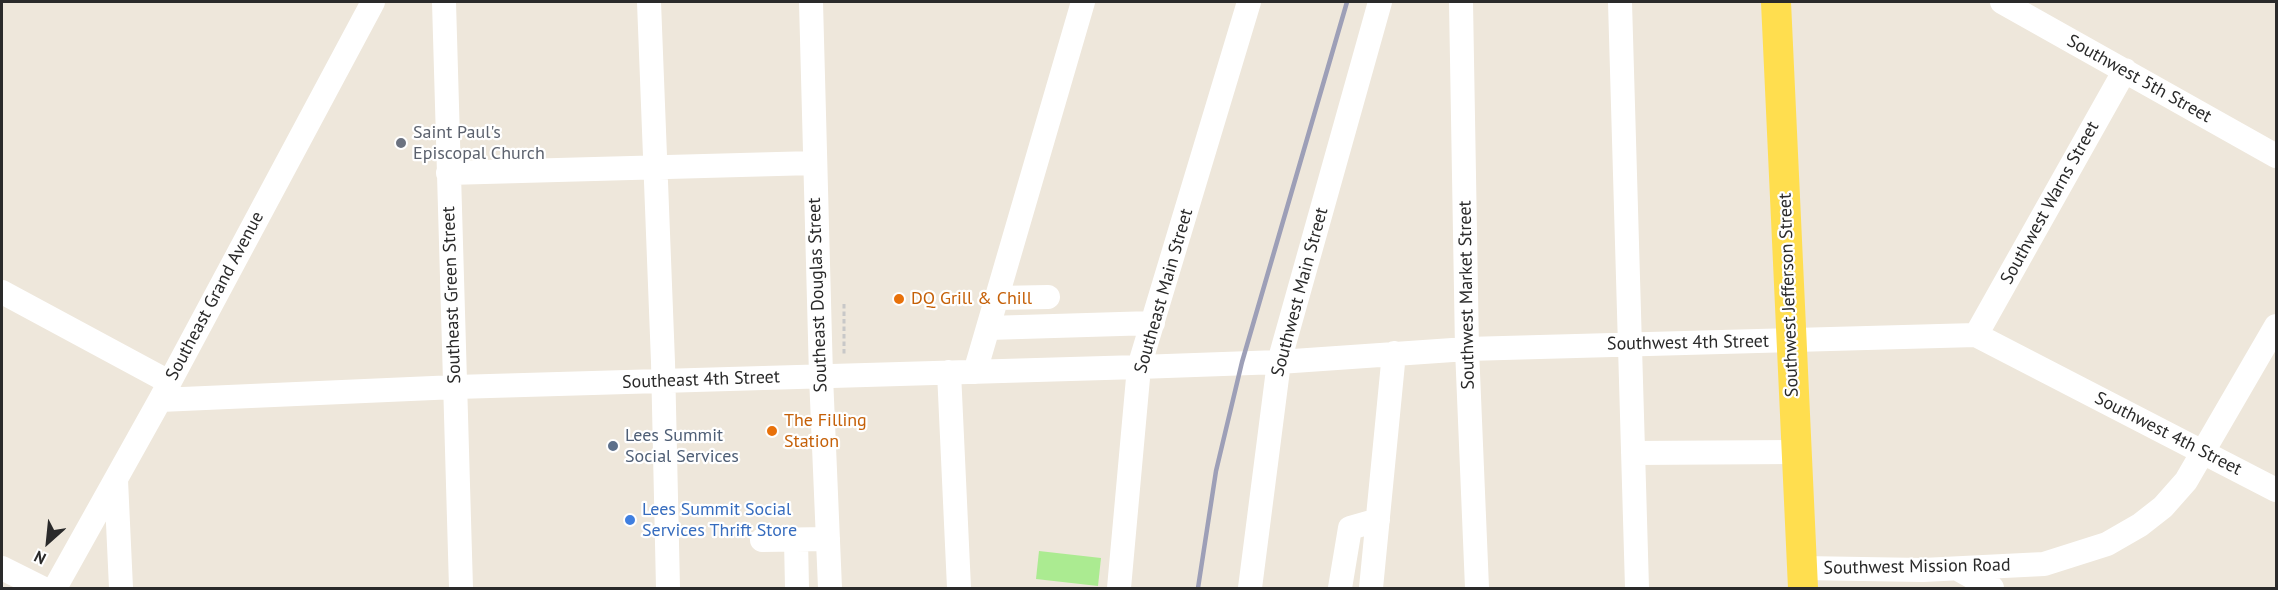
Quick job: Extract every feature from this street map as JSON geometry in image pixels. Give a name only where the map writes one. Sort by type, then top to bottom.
[{"type":"main road","name":"Southwest Jefferson Street","points":[[1776,2],[1802,578]]},
{"type":"street","name":"Southeast Grand Avenue","points":[[54,588],[164,391],[373,2]]},
{"type":"street","name":"Southeast Green Street","points":[[444,2],[461,588]]},
{"type":"street","points":[[650,2],[654,168],[664,381],[668,588]]},
{"type":"street","name":"Southeast Douglas Street","points":[[811,2],[814,163],[830,588]]},
{"type":"street","points":[[975,372],[1083,2]]},
{"type":"street","name":"Southeast Main Street","points":[[1119,588],[1139,367],[1249,2]]},
{"type":"street","name":"Southwest Main Street","points":[[1250,588],[1279,362],[1380,2]]},
{"type":"street","name":"Southwest Market Street","points":[[1461,2],[1467,349],[1478,588]]},
{"type":"street","points":[[1620,2],[1628,200],[1629,345],[1638,588]]},
{"type":"street","name":"Southwest 5th Street","points":[[2002,2],[2277,156]]},
{"type":"street","name":"Southwest Warns Street","points":[[1976,335],[2125,70]]},
{"type":"street","points":[[448,173],[814,163]]},
{"type":"street","points":[[2,292],[164,391]]},
{"type":"street","points":[[997,298],[1048,297]]},
{"type":"street","points":[[988,328],[1153,323]]},
{"type":"street","name":"Southwest Mission Road","points":[[1802,578],[2044,564],[2107,544],[2140,525],[2163,507],[2186,482],[2277,326]]},
{"type":"street","name":"Southwest 4th Street","points":[[1242,362],[1279,362],[1467,349],[1976,335],[2162,433],[2277,490]]},
{"type":"street","points":[[1371,588],[1394,353]]},
{"type":"street","name":"Southeast 4th Street","points":[[164,391],[456,387],[1242,362]]},
{"type":"street","points":[[949,372],[959,588]]},
{"type":"street","points":[[1633,453],[1795,452]]},
{"type":"street","points":[[116,479],[122,588]]},
{"type":"street","points":[[1340,588],[1350,528],[1378,520]]},
{"type":"street","points":[[762,540],[828,539]]},
{"type":"street","points":[[795,540],[797,588]]},
{"type":"street","points":[[2,568],[42,588]]},
{"type":"street","points":[[1958,569],[1992,588]]},
{"type":"path","points":[[844,303],[844,357]]},
{"type":"green space","points":[[1039,551],[1101,558],[1098,586],[1036,579]]},
{"type":"railway","points":[[1198,588],[1216,471],[1242,362],[1347,2]]},
{"type":"place","name":"Saint Paul's Episcopal Church","points":[[401,143]]},
{"type":"place","name":"DQ Grill & Chill","points":[[899,299]]},
{"type":"place","name":"The Filling Station","points":[[772,431]]},
{"type":"place","name":"Lees Summit Social Services","points":[[613,446]]},
{"type":"place","name":"Lees Summit Social Services Thrift Store","points":[[630,520]]}]
